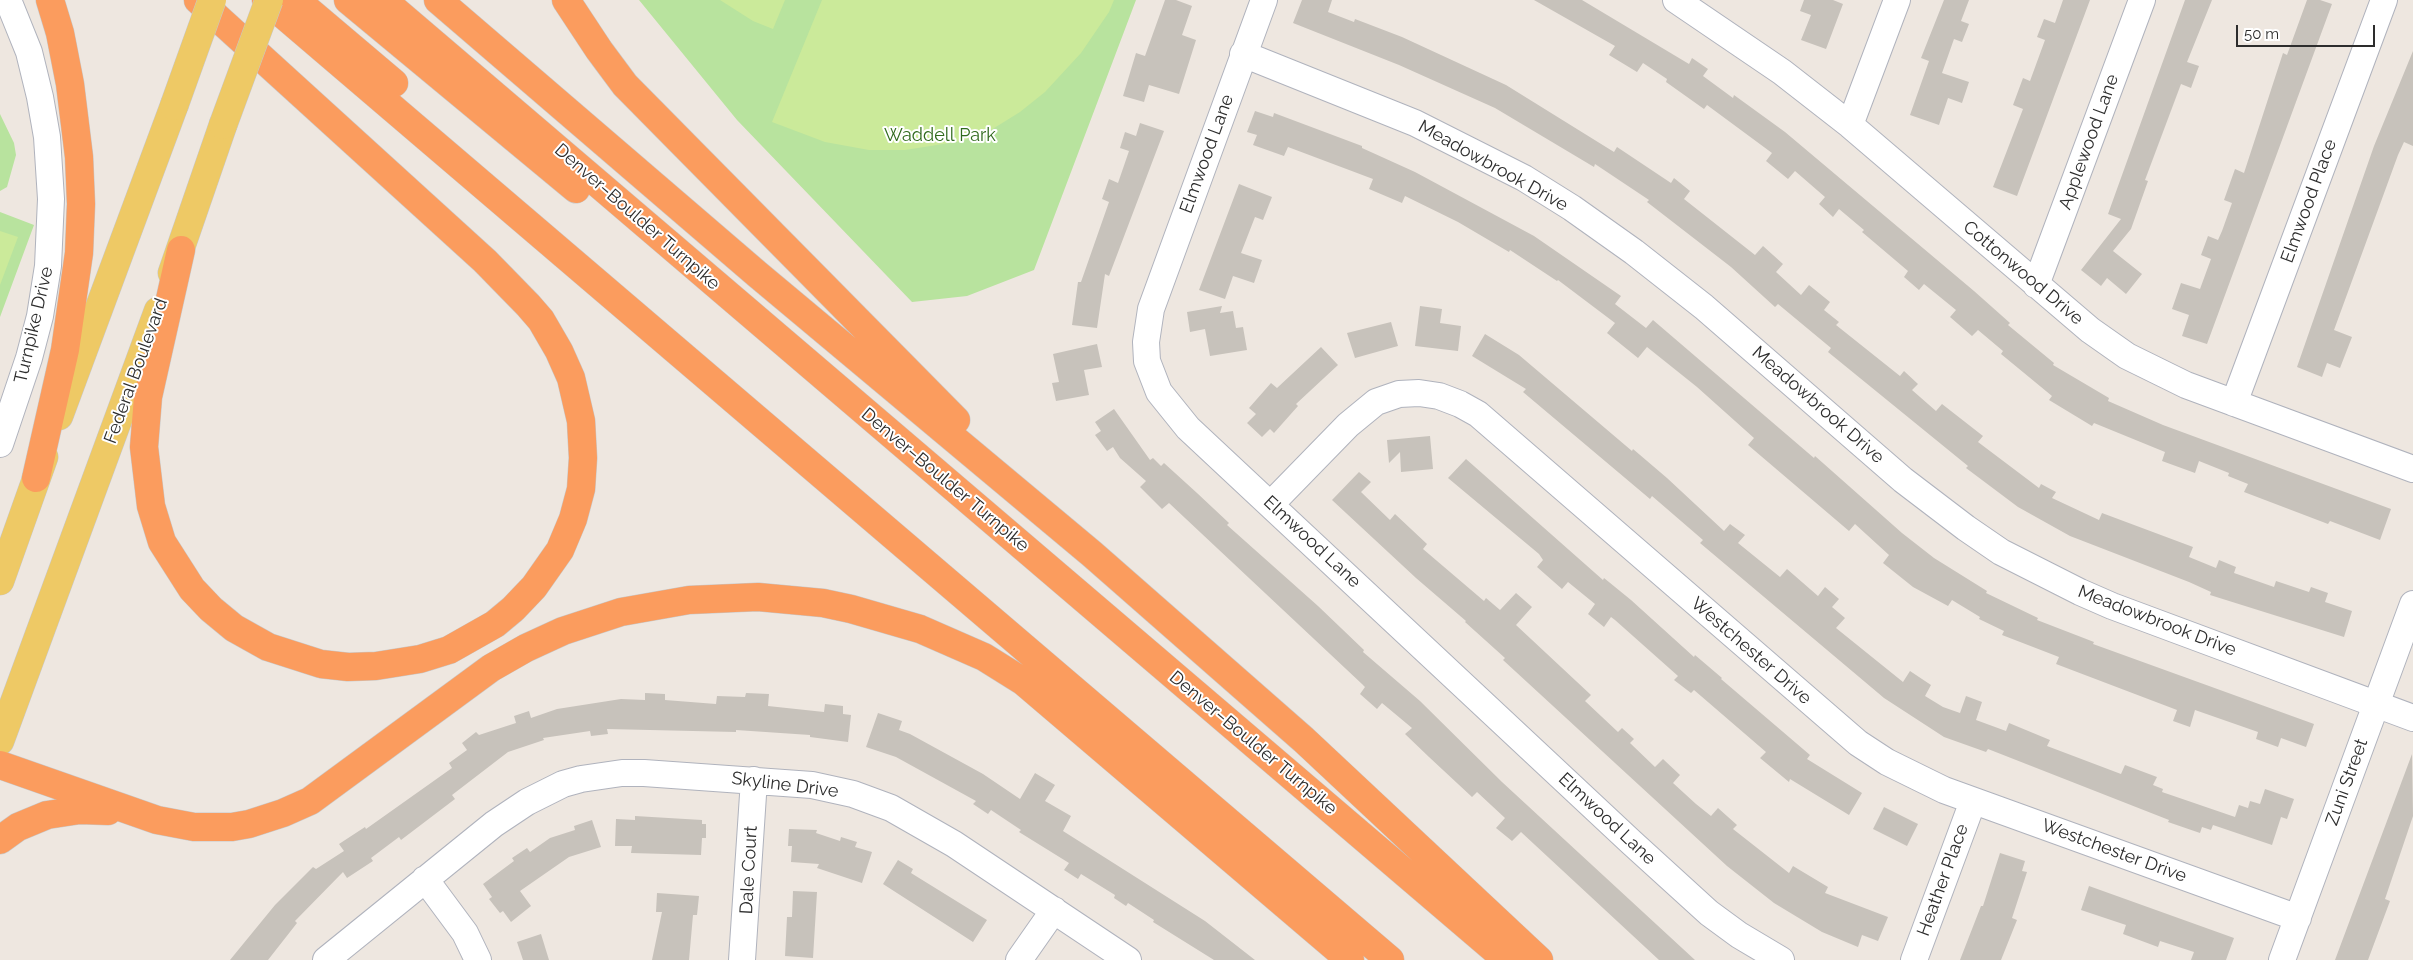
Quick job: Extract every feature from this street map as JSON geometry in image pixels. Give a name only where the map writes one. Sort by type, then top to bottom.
[{"type":"highway","points":[[36,478],[65,350],[79,253],[81,204],[79,157],[70,84],[60,33],[50,0]]},
{"type":"highway","points":[[181,250],[148,397],[144,447],[151,506],[162,542],[192,589],[210,609],[234,628],[268,647],[321,664],[348,667],[376,666],[420,659],[449,650],[495,624],[513,609],[534,587],[560,550],[573,519],[581,488],[583,458],[581,421],[571,378],[559,351],[540,320],[484,261],[198,0]]},
{"type":"highway","points":[[268,0],[1390,960]]},
{"type":"highway","points":[[296,0],[928,541],[1082,679],[1284,868]]},
{"type":"highway","points":[[348,0],[627,230],[857,405]]},
{"type":"highway","name":"Denver–Boulder Turnpike","points":[[383,0],[1508,960]]},
{"type":"highway","points":[[438,0],[757,274],[1092,554],[1304,740],[1539,960]]},
{"type":"highway","points":[[566,0],[586,33],[625,85],[793,252],[940,404],[1092,554]]},
{"type":"highway","points":[[0,840],[31,821],[62,812],[99,811],[140,815],[194,827],[232,827],[264,820],[297,807],[325,791],[491,668],[526,648],[564,631],[590,621],[656,604],[726,598],[792,599],[851,609],[892,620],[952,642],[1005,669],[1064,714],[1350,960]]},
{"type":"highway","points":[[0,765],[140,815]]},
{"type":"highway","points":[[1363,836],[1490,960]]},
{"type":"main road","points":[[0,581],[212,0]]},
{"type":"main road","name":"Federal Boulevard","points":[[0,741],[181,250],[268,0]]},
{"type":"street","name":"Turnpike Drive","points":[[0,444],[10,388],[35,338],[44,292],[50,245],[52,199],[48,137],[37,81],[29,52],[8,0]]},
{"type":"street","name":"Elmwood Lane","points":[[1264,0],[1151,309],[1146,342],[1152,377],[1168,405],[1188,428],[1709,913],[1739,935],[1781,960]]},
{"type":"street","name":"Cottonwood Drive","points":[[1676,0],[1782,72],[1850,125],[2036,285],[2090,330],[2127,356],[2186,385],[2413,469]]},
{"type":"street","points":[[1850,125],[1897,0]]},
{"type":"street","name":"Applewood Lane","points":[[2036,285],[2142,0]]},
{"type":"street","name":"Elmwood Place","points":[[2234,403],[2384,0]]},
{"type":"street","name":"Meadowbrook Drive","points":[[1243,54],[1415,123],[1524,178],[1572,208],[1634,252],[1704,307],[1903,480],[2001,552],[2112,606],[2413,718]]},
{"type":"street","name":"Westchester Drive","points":[[1271,504],[1348,425],[1376,402],[1399,394],[1419,393],[1439,396],[1460,404],[1478,414],[1858,743],[1886,762],[1913,776],[1973,801],[2298,918]]},
{"type":"street","name":"Zuni Street","points":[[2282,960],[2413,604]]},
{"type":"street","name":"Skyline Drive","points":[[326,960],[494,824],[527,802],[564,784],[622,773],[812,785],[853,794],[891,808],[954,844],[1128,960]]},
{"type":"street","name":"Dale Court","points":[[742,960],[754,780]]},
{"type":"street","name":"Heather Place","points":[[1914,960],[1973,801]]},
{"type":"street","points":[[425,879],[465,933],[478,960]]},
{"type":"street","points":[[1019,960],[1054,910]]},
{"type":"green space","name":"Waddell Park","points":[[639,0],[1136,0],[1034,270],[967,296],[912,302],[737,120]]},
{"type":"green space","points":[[720,0],[785,0],[773,29],[753,21]]},
{"type":"green space","points":[[822,0],[1114,0],[1109,12],[1081,53],[1045,92],[1020,112],[991,130],[962,141],[905,150],[869,150],[825,142],[772,122]]},
{"type":"green space","points":[[0,114],[14,143],[16,155],[7,187],[0,191]]},
{"type":"green space","points":[[0,212],[34,225],[0,317]]},
{"type":"green space","points":[[0,231],[18,237],[0,285]]},
{"type":"building","points":[[1165,0],[1176,0],[1192,6],[1182,35],[1196,40],[1179,94],[1149,85],[1144,102],[1123,96],[1136,53],[1145,56]]},
{"type":"building","points":[[1302,0],[1332,0],[1328,12],[1354,22],[1355,19],[1402,37],[1506,85],[1614,152],[1617,147],[1671,183],[1674,178],[1690,191],[1684,199],[1755,255],[1763,246],[1783,264],[1776,272],[1801,295],[1809,285],[1830,302],[1824,310],[1839,322],[1836,325],[1900,376],[1904,371],[1918,384],[1912,390],[1936,411],[1942,404],[1983,436],[1978,442],[2039,488],[2041,484],[2056,492],[2052,498],[2099,520],[2102,513],[2193,547],[2189,557],[2216,568],[2219,560],[2236,567],[2234,573],[2274,587],[2276,581],[2309,592],[2311,587],[2328,593],[2325,602],[2352,611],[2344,637],[2210,595],[2211,592],[2189,582],[2070,536],[2018,507],[1966,468],[1968,466],[1828,352],[1831,348],[1778,304],[1775,307],[1731,267],[1647,202],[1649,200],[1595,164],[1594,167],[1495,108],[1399,65],[1293,23]]},
{"type":"building","points":[[1534,0],[1582,0],[1689,64],[1692,58],[1708,69],[1703,76],[1733,98],[1734,95],[1785,132],[1974,291],[2010,323],[2008,325],[2054,363],[2053,365],[2109,398],[2108,401],[2163,425],[2391,509],[2380,540],[2330,521],[2328,524],[2244,492],[2248,484],[2228,476],[2229,473],[2199,461],[2195,473],[2162,461],[2165,452],[2094,423],[2092,426],[2049,400],[2052,396],[2001,354],[2003,351],[1978,330],[1972,336],[1950,317],[1956,310],[1924,284],[1919,290],[1904,277],[1908,271],[1862,232],[1864,230],[1839,209],[1833,217],[1819,204],[1825,197],[1795,171],[1788,179],[1766,161],[1772,153],[1707,105],[1704,109],[1666,82],[1667,79],[1643,63],[1637,72],[1609,55],[1615,46]]},
{"type":"building","points":[[1804,0],[1833,0],[1843,4],[1826,49],[1801,40],[1811,15],[1800,11]]},
{"type":"building","points":[[1944,0],[1969,0],[1961,21],[1969,24],[1962,42],[1954,39],[1942,73],[1969,82],[1962,103],[1948,98],[1939,125],[1910,115],[1929,61],[1921,58]]},
{"type":"building","points":[[2063,0],[2090,0],[2017,196],[1993,187],[2023,109],[2013,105],[2023,78],[2030,81],[2045,40],[2037,37],[2044,19],[2055,23]]},
{"type":"building","points":[[2185,0],[2212,0],[2187,62],[2199,66],[2191,88],[2181,84],[2145,180],[2148,181],[2131,229],[2113,251],[2142,274],[2126,294],[2107,278],[2101,286],[2081,270],[2121,219],[2108,214]]},
{"type":"building","points":[[2307,0],[2320,0],[2332,4],[2207,344],[2182,336],[2189,315],[2172,309],[2181,283],[2200,289],[2211,259],[2201,255],[2208,236],[2218,240],[2222,231],[2232,203],[2224,200],[2235,169],[2244,173],[2283,53],[2287,55]]},
{"type":"building","points":[[2413,51],[2413,146],[2404,142],[2398,155],[2334,330],[2352,337],[2340,368],[2327,363],[2322,377],[2297,367],[2374,146]]},
{"type":"building","points":[[1255,111],[1273,117],[1274,113],[1362,146],[1362,148],[1415,172],[1534,236],[1621,296],[1615,304],[1646,328],[1653,320],[1814,458],[1815,456],[1902,533],[1934,558],[1987,591],[1986,593],[2038,618],[2037,620],[2094,642],[2093,644],[2314,724],[2306,747],[2281,738],[2278,747],[2256,739],[2258,732],[2195,710],[2190,727],[2173,721],[2177,710],[2056,664],[2059,657],[2002,635],[2004,631],[1979,619],[1980,617],[1952,600],[1948,606],[1913,587],[1883,563],[1889,555],[1855,524],[1849,531],[1748,445],[1754,438],[1697,387],[1647,347],[1638,358],[1607,333],[1615,323],[1558,280],[1510,250],[1509,252],[1458,222],[1405,196],[1402,203],[1369,189],[1373,179],[1288,147],[1284,156],[1253,145],[1257,135],[1247,132]]},
{"type":"building","points":[[1140,123],[1164,131],[1109,276],[1105,274],[1097,328],[1072,325],[1078,282],[1081,282],[1109,202],[1102,199],[1109,179],[1118,183],[1129,151],[1120,148],[1125,132],[1136,136]]},
{"type":"building","points":[[1239,184],[1272,197],[1263,220],[1255,217],[1241,253],[1262,260],[1254,283],[1233,276],[1225,299],[1199,290]]},
{"type":"building","points":[[1222,306],[1220,313],[1233,311],[1236,328],[1243,327],[1247,350],[1210,356],[1205,329],[1190,332],[1187,312]]},
{"type":"building","points":[[1420,306],[1442,309],[1440,323],[1461,326],[1458,351],[1415,346]]},
{"type":"building","points":[[1391,322],[1398,346],[1355,358],[1347,333]]},
{"type":"building","points":[[1485,334],[1519,355],[1632,451],[1633,449],[1667,478],[1724,531],[1730,524],[1745,535],[1738,543],[1780,577],[1787,569],[1818,596],[1825,587],[1839,599],[1832,607],[1845,618],[1836,628],[1903,682],[1910,671],[1931,685],[1925,696],[1943,707],[1960,713],[1966,696],[1982,702],[1976,720],[2006,731],[2009,723],[2050,740],[2047,746],[2121,774],[2125,765],[2157,777],[2153,785],[2163,789],[2162,792],[2235,817],[2239,805],[2248,808],[2250,801],[2260,804],[2265,789],[2294,799],[2287,819],[2281,817],[2272,845],[2213,825],[2211,830],[2202,827],[2200,833],[2168,822],[2169,820],[1988,749],[1986,752],[1944,737],[1884,698],[1700,543],[1703,540],[1652,496],[1650,499],[1523,392],[1526,389],[1472,356]]},
{"type":"building","points":[[1097,344],[1102,367],[1084,370],[1089,395],[1056,401],[1052,383],[1059,382],[1053,354]]},
{"type":"building","points":[[1321,347],[1338,365],[1296,404],[1298,406],[1274,433],[1270,429],[1262,437],[1247,423],[1256,414],[1249,408],[1271,383],[1277,388]]},
{"type":"building","points":[[1114,409],[1150,460],[1153,458],[1161,466],[1164,463],[1197,493],[1229,523],[1227,525],[1318,606],[1364,650],[1363,652],[1420,701],[1502,782],[1695,960],[1659,960],[1521,832],[1512,841],[1496,828],[1505,818],[1477,792],[1472,797],[1405,734],[1412,728],[1382,703],[1377,709],[1360,694],[1365,687],[1362,684],[1169,503],[1162,509],[1140,487],[1146,481],[1120,458],[1113,447],[1107,451],[1095,435],[1101,431],[1095,422]]},
{"type":"building","points":[[1430,436],[1433,469],[1401,472],[1400,452],[1389,463],[1387,440]]},
{"type":"building","points":[[1466,459],[1603,580],[1604,578],[1631,600],[1694,657],[1695,655],[1810,755],[1807,759],[1862,793],[1849,815],[1790,779],[1789,782],[1760,758],[1766,752],[1694,690],[1691,693],[1674,680],[1678,676],[1615,620],[1611,617],[1604,627],[1588,614],[1595,604],[1568,582],[1562,589],[1537,567],[1543,560],[1539,554],[1448,478]]},
{"type":"building","points":[[1359,472],[1371,482],[1361,492],[1390,520],[1395,514],[1427,544],[1423,549],[1484,601],[1486,598],[1500,610],[1516,593],[1532,607],[1516,625],[1591,695],[1585,701],[1618,732],[1622,728],[1634,739],[1630,743],[1655,767],[1663,759],[1680,775],[1673,783],[1696,804],[1711,816],[1718,808],[1737,825],[1733,829],[1789,873],[1793,866],[1828,887],[1825,893],[1888,917],[1878,941],[1862,935],[1858,947],[1822,932],[1774,903],[1727,866],[1503,660],[1505,658],[1466,621],[1416,578],[1332,500]]},
{"type":"building","points":[[645,693],[665,694],[665,700],[716,704],[717,696],[745,697],[746,693],[769,694],[768,706],[824,712],[825,704],[843,706],[843,714],[851,715],[848,742],[810,737],[810,735],[736,730],[736,732],[607,729],[608,734],[591,736],[590,731],[543,738],[544,740],[508,752],[452,795],[455,799],[401,840],[399,837],[371,858],[373,861],[347,878],[343,872],[295,921],[297,923],[268,960],[230,960],[275,905],[313,867],[316,869],[344,851],[339,844],[365,827],[366,829],[452,768],[449,763],[467,750],[462,743],[476,732],[479,735],[516,723],[514,716],[529,711],[531,718],[557,709],[621,699],[645,700]]},
{"type":"building","points":[[878,713],[902,721],[899,730],[910,734],[983,774],[1020,799],[1035,773],[1055,785],[1045,801],[1071,816],[1063,831],[1205,921],[1255,960],[1214,960],[1153,922],[1154,920],[1128,903],[1126,906],[1114,898],[1115,895],[1081,874],[1078,879],[1064,870],[1069,863],[1019,832],[1021,830],[991,810],[988,814],[973,804],[976,801],[896,757],[866,747]]},
{"type":"building","points":[[2412,754],[2413,816],[2385,899],[2390,901],[2368,960],[2335,960]]},
{"type":"building","points":[[1884,807],[1918,824],[1907,846],[1873,829]]},
{"type":"building","points":[[635,816],[702,820],[702,824],[706,824],[706,838],[702,838],[701,855],[631,853],[632,846],[615,846],[616,819],[635,820]]},
{"type":"building","points":[[592,820],[601,847],[569,857],[520,891],[531,906],[511,922],[503,911],[500,913],[489,899],[492,897],[483,884],[514,861],[512,858],[527,848],[530,852],[550,838],[575,830],[574,826]]},
{"type":"building","points":[[789,829],[817,830],[816,833],[840,841],[841,837],[857,842],[855,847],[872,852],[862,883],[817,868],[819,864],[791,862],[792,846],[788,846]]},
{"type":"building","points":[[2000,853],[2025,861],[2022,871],[2027,872],[2012,918],[2017,920],[2001,960],[1960,960],[1981,906],[1983,906]]},
{"type":"building","points":[[898,860],[913,869],[911,873],[987,920],[973,942],[883,884]]},
{"type":"building","points":[[2089,886],[2234,938],[2226,960],[2191,960],[2194,952],[2160,941],[2158,947],[2123,934],[2126,925],[2081,910]]},
{"type":"building","points":[[793,891],[817,892],[813,958],[785,956],[787,917],[792,917]]},
{"type":"building","points":[[657,893],[699,896],[697,915],[693,915],[689,960],[652,960],[662,912],[656,912]]},
{"type":"building","points":[[541,934],[549,960],[523,960],[517,942]]}]
